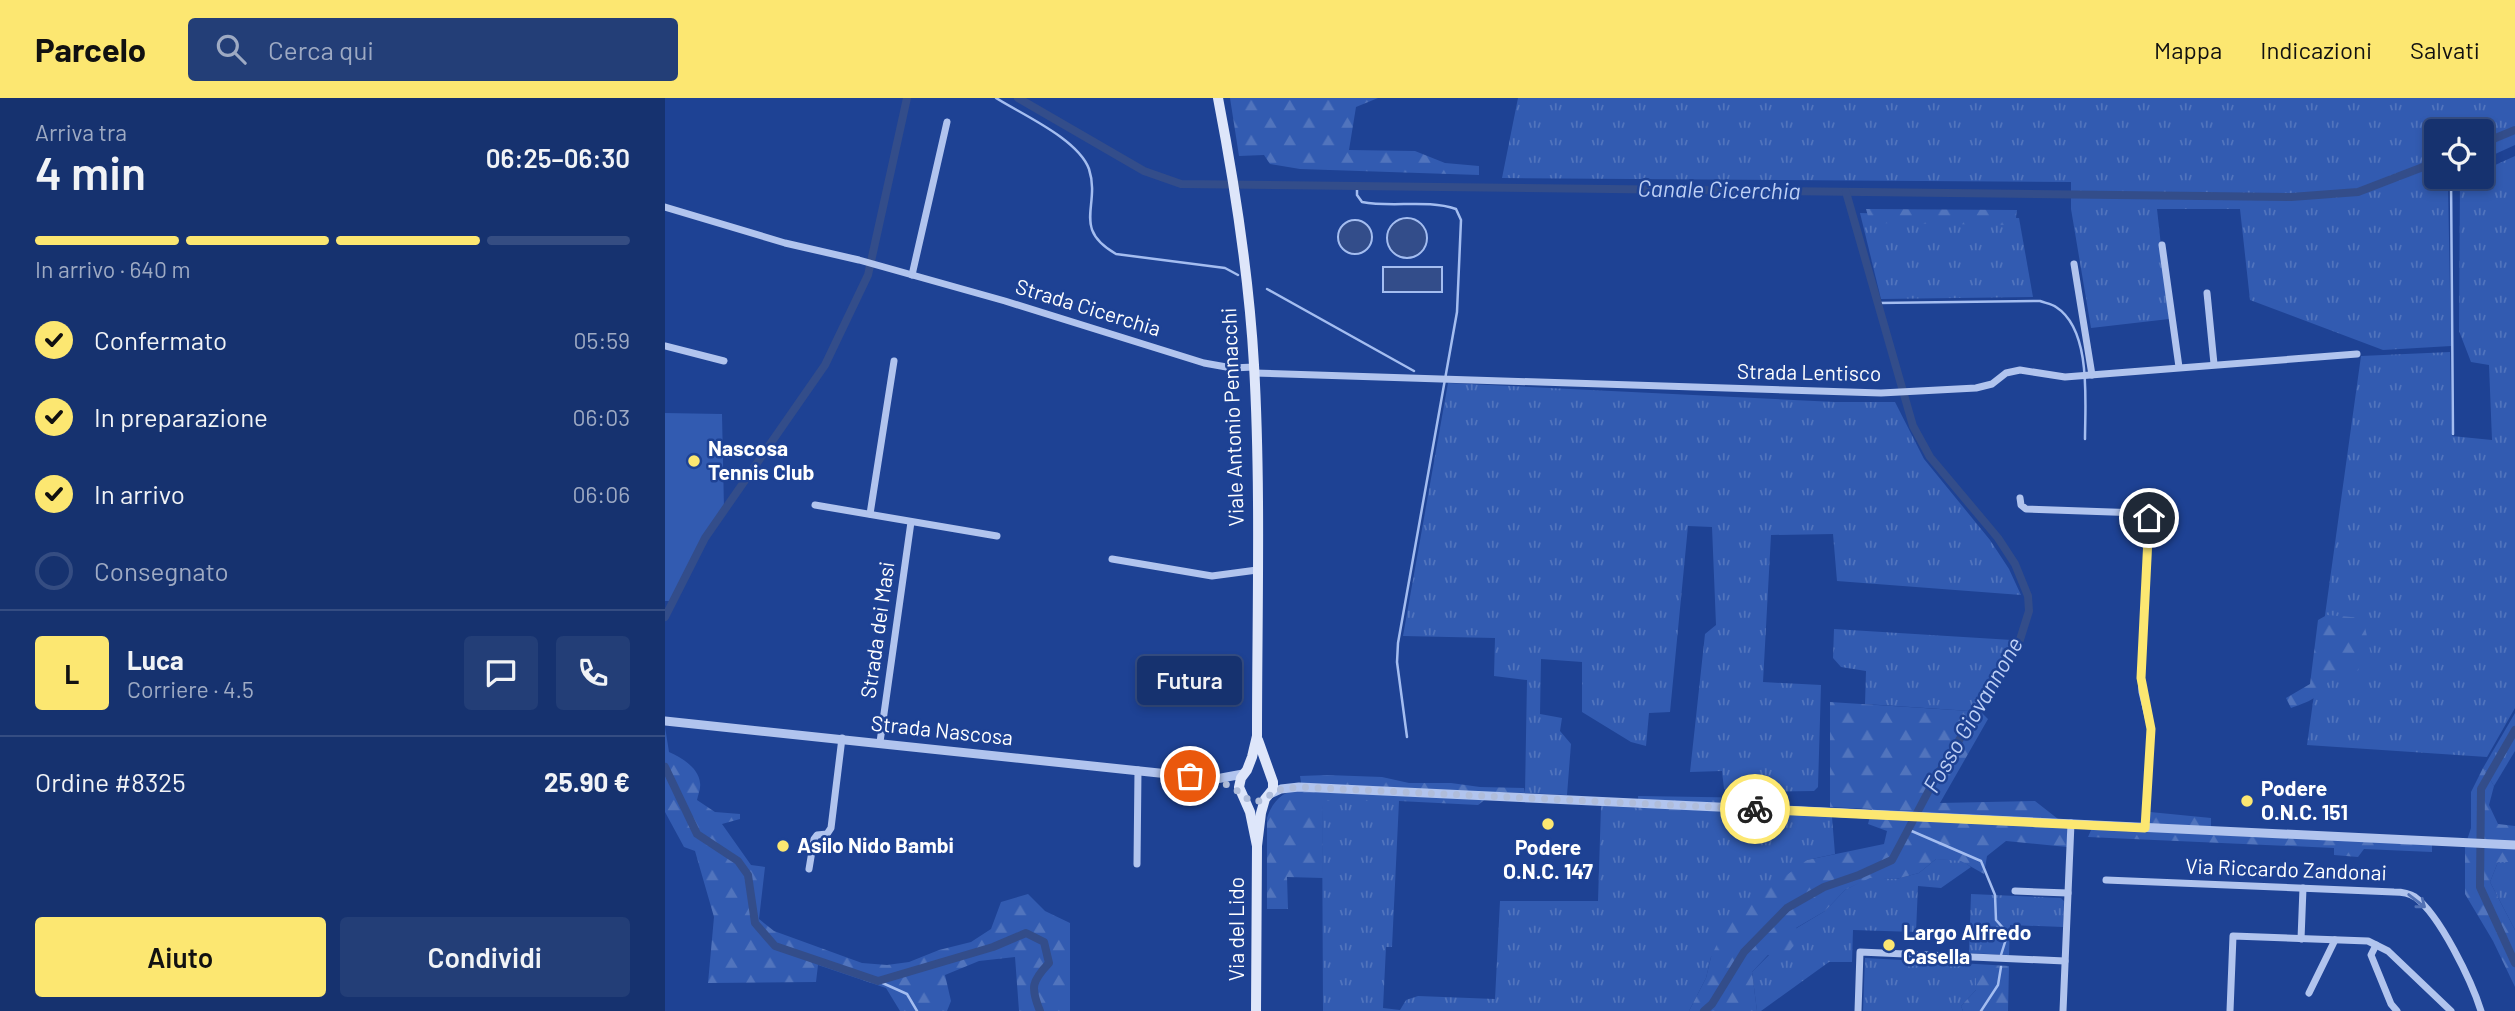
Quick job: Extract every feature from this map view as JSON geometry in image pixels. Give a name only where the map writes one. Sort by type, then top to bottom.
[{"type":"main road","name":"Viale Antonio Pennacchi","points":[[1218,98],[1236,200],[1254,370],[1257,736],[1269,774]]},
{"type":"main road","name":"Viale Antonio Pennacchi","points":[[1245,772],[1257,736]]},
{"type":"main road","points":[[1257,768],[1269,774],[1273,782],[1268,796],[1256,802],[1243,795],[1240,782],[1245,772],[1257,768]]},
{"type":"main road","name":"Via del Lido","points":[[1243,795],[1257,846]]},
{"type":"main road","name":"Via del Lido","points":[[1256,1011],[1257,846],[1261,813],[1268,796]]},
{"type":"street","points":[[912,275],[947,122]]},
{"type":"street","name":"Strada Cicerchia","points":[[665,207],[785,243],[859,260],[1005,301],[1204,363],[1254,370]]},
{"type":"street","points":[[2162,245],[2179,367]]},
{"type":"street","points":[[2074,264],[2092,375]]},
{"type":"street","points":[[2207,293],[2214,364]]},
{"type":"street","points":[[665,346],[724,361]]},
{"type":"street","name":"Strada Lentisco","points":[[1254,370],[1642,387],[1894,393],[1983,387],[2016,370],[2055,377],[2080,376],[2357,354]]},
{"type":"street","points":[[870,514],[894,361]]},
{"type":"street","points":[[2020,498],[2022,507],[2026,509],[2140,513],[2149,518],[2141,678],[2151,729],[2145,828]]},
{"type":"street","points":[[815,505],[997,537]]},
{"type":"street","name":"Strada dei Masi","points":[[880,742],[911,522]]},
{"type":"street","points":[[1112,559],[1212,576],[1257,570]]},
{"type":"street","name":"Strada Nascosa","points":[[665,721],[1216,779],[1245,772]]},
{"type":"street","points":[[809,870],[814,839],[817,835],[827,834],[831,828],[842,738]]},
{"type":"street","points":[[1137,864],[1138,770]]},
{"type":"street","points":[[1269,774],[1299,787]]},
{"type":"street","name":"Strada Nascosa","points":[[1216,779],[1243,795]]},
{"type":"street","points":[[1268,796],[1281,789],[1299,787],[2515,845]]},
{"type":"street","points":[[2063,1011],[2071,823]]},
{"type":"street","name":"Via Riccardo Zandonai","points":[[2106,880],[2402,892],[2412,895],[2423,904],[2460,959],[2481,1011]]},
{"type":"street","points":[[2301,939],[2303,888]]},
{"type":"street","points":[[2015,891],[2068,893]]},
{"type":"street","points":[[2230,1011],[2233,936],[2368,941],[2388,951],[2451,1011]]},
{"type":"street","points":[[2309,993],[2335,940]]},
{"type":"street","points":[[2376,945],[2371,955],[2391,1004],[2397,1011]]},
{"type":"street","points":[[1858,1011],[1860,951],[2065,961]]},
{"type":"green space","points":[[1230,98],[1378,98],[1356,107],[1349,150],[1415,151],[1445,163],[1479,166],[1479,175],[1300,169],[1270,164],[1264,155],[1239,156]]},
{"type":"green space","points":[[1518,98],[2515,98],[2515,145],[2494,155],[2494,119],[2424,119],[2424,189],[2448,189],[2451,346],[2383,350],[2250,300],[2240,209],[2157,209],[2169,319],[2091,328],[2071,209],[2071,182],[1502,178]]},
{"type":"green space","points":[[2515,156],[2515,708],[2487,757],[2307,745],[2361,356],[2450,352],[2452,436],[2492,440],[2489,365],[2471,362],[2459,331],[2460,189],[2494,189],[2494,166]]},
{"type":"green space","points":[[1866,209],[2017,210],[2015,225],[1870,223]]},
{"type":"green space","points":[[1860,213],[2019,218],[2033,297],[1881,299]]},
{"type":"green space","points":[[1448,383],[1835,402],[1895,402],[1924,459],[1990,540],[2009,569],[2021,595],[1837,581],[1833,534],[1771,535],[1763,682],[1821,685],[1818,787],[1814,791],[1729,792],[1724,789],[1722,771],[1690,772],[1705,634],[1716,625],[1712,527],[1688,526],[1670,712],[1649,713],[1646,746],[1631,742],[1582,712],[1582,662],[1541,659],[1540,714],[1562,718],[1560,731],[1571,744],[1567,795],[1525,793],[1527,680],[1494,676],[1495,638],[1403,636]]},
{"type":"green space","name":"Nascosa Tennis Club","points":[[665,413],[722,414],[724,508],[704,538],[672,601],[665,601]]},
{"type":"green space","points":[[2327,615],[2363,618],[2371,655],[2353,675],[2332,674],[2316,697],[2291,708],[2286,698],[2310,684],[2318,620]]},
{"type":"green space","points":[[1834,629],[2012,640],[2013,645],[1971,711],[1865,704],[1866,671],[1841,667],[1833,658]]},
{"type":"green space","points":[[1830,702],[1970,711],[1975,706],[1988,719],[1940,803],[2035,801],[2067,826],[2067,847],[2006,841],[1987,856],[1984,874],[1961,861],[1936,859],[1919,873],[1896,879],[1870,878],[1845,890],[1825,911],[1796,928],[1797,942],[1785,956],[1768,955],[1752,972],[1757,1011],[1689,1011],[1706,978],[1711,957],[1724,929],[1761,894],[1807,860],[1884,844],[1887,831],[1868,824],[1872,809],[1830,807]]},
{"type":"green space","points":[[2515,713],[2515,751],[2494,786],[2483,768]]},
{"type":"green space","points":[[665,727],[669,752],[689,764],[699,778],[697,800],[715,812],[740,814],[740,819],[722,824],[751,865],[765,867],[759,919],[774,931],[862,963],[887,965],[909,962],[939,950],[971,942],[991,929],[1001,902],[1028,894],[1045,911],[1070,923],[1070,1011],[1019,1011],[1015,957],[979,961],[945,975],[951,1001],[947,1011],[900,1011],[886,988],[818,965],[816,982],[708,983],[714,917],[695,851],[684,847],[665,812]]},
{"type":"green space","points":[[2483,768],[2494,786],[2489,805],[2498,824],[2515,826],[2515,862],[2498,862],[2490,882],[2515,930],[2515,987],[2493,941],[2465,894],[2465,846],[2471,828],[2471,792]]},
{"type":"green space","points":[[1300,776],[1382,777],[1409,783],[1524,788],[1525,793],[1495,792],[1478,805],[1322,801],[1323,878],[1287,877],[1288,909],[1267,909],[1269,812],[1285,794],[1302,789]]},
{"type":"green space","points":[[1638,796],[1764,798],[1771,819],[1639,815]]},
{"type":"green space","points":[[1322,801],[1399,801],[1392,947],[1386,947],[1383,1008],[1400,1010],[1406,1000],[1418,996],[1495,999],[1500,901],[1598,901],[1601,806],[1832,817],[1835,854],[1807,860],[1711,957],[1706,978],[1689,1011],[1323,1011]]},
{"type":"green space","points":[[2150,812],[2211,818],[2211,832],[2432,843],[2432,852],[2364,849],[2358,857],[2334,855],[2334,848],[2088,837],[2092,828],[2140,830]]},
{"type":"green space","points":[[1936,859],[1961,860],[1971,867],[1941,888],[1918,886],[1916,932],[1853,930],[1852,962],[1829,962],[1761,1011],[1757,1011],[1752,972],[1795,929],[1825,911],[1845,890],[1870,877],[1896,879],[1919,873]]},
{"type":"green space","points":[[2498,862],[2515,862],[2515,930],[2490,882]]},
{"type":"green space","points":[[1971,894],[2061,898],[2064,901],[2063,927],[2010,925],[2009,955],[1969,953]]},
{"type":"green space","points":[[1865,958],[1976,964],[1976,990],[1961,1006],[1963,1011],[1863,1011]]},
{"type":"green space","points":[[1976,964],[2009,966],[2008,1011],[1963,1011],[1961,1006],[1976,990]]},
{"type":"shaded area","points":[[1407,218],[1415,219],[1421,224],[1426,230],[1426,246],[1421,252],[1415,257],[1407,258],[1399,257],[1393,252],[1388,246],[1387,238],[1388,230],[1393,224],[1399,219]]},
{"type":"shaded area","points":[[1355,220],[1367,225],[1372,237],[1367,249],[1355,254],[1343,249],[1338,237],[1343,225]]},
{"type":"shaded area","points":[[1383,267],[1442,267],[1442,292],[1383,292]]},
{"type":"waterway","points":[[665,617],[705,538],[825,365],[868,275],[907,98]]},
{"type":"waterway","points":[[996,98],[1062,138],[1083,158],[1092,182],[1091,225],[1094,235],[1102,244],[1116,254],[1225,268],[1238,275]]},
{"type":"waterway","name":"Canale Cicerchia","points":[[1018,98],[1144,171],[1181,184],[2291,197],[2358,192],[2424,167]]},
{"type":"waterway","name":"Canale Cicerchia","points":[[2494,139],[2515,130]]},
{"type":"waterway","points":[[1357,186],[1357,195],[1362,202],[1445,206],[1456,209],[1461,220],[1457,312],[1398,643],[1397,662],[1407,737]]},
{"type":"waterway","points":[[2451,189],[2453,434]]},
{"type":"waterway","name":"Fosso Giovannone","points":[[1704,1011],[1712,1004],[1744,952],[1787,908],[1824,887],[1892,860],[1936,777],[2018,646],[2029,611],[2028,596],[2015,564],[1998,538],[1930,457],[1913,426],[1846,192]]},
{"type":"waterway","points":[[1267,289],[1414,371]]},
{"type":"waterway","points":[[1878,303],[2040,301],[2056,307],[2068,318],[2081,349],[2085,387],[2085,439]]},
{"type":"waterway","points":[[2515,730],[2481,789],[2480,887],[2515,963]]},
{"type":"waterway","points":[[665,767],[697,834],[738,861],[748,875],[755,923],[775,946],[878,981],[993,947],[1026,933],[1044,942],[1049,963],[1034,985],[1040,1011]]},
{"type":"waterway","points":[[1907,829],[1981,861],[1995,895],[1996,920],[2004,929],[2006,939],[2001,955]]},
{"type":"waterway","points":[[1981,1011],[1998,985],[2001,967]]},
{"type":"waterway","points":[[878,981],[907,994],[917,1011]]},
{"type":"way so far","points":[[1190,776],[1216,779],[1256,802],[1276,790],[1299,787],[1755,809]]},
{"type":"place","name":"Nascosa Tennis Club","points":[[694,461]]},
{"type":"place","name":"Futura","points":[[1190,776]]},
{"type":"place","name":"Podere O.N.C. 151","points":[[2247,801]]},
{"type":"place","name":"Podere O.N.C. 147","points":[[1548,824]]},
{"type":"place","name":"Asilo Nido Bambi","points":[[783,846]]},
{"type":"place","name":"Largo Alfredo Casella","points":[[1889,945]]},
{"type":"route","points":[[1755,809],[2145,828],[2151,729],[2141,678],[2149,518]]}]
